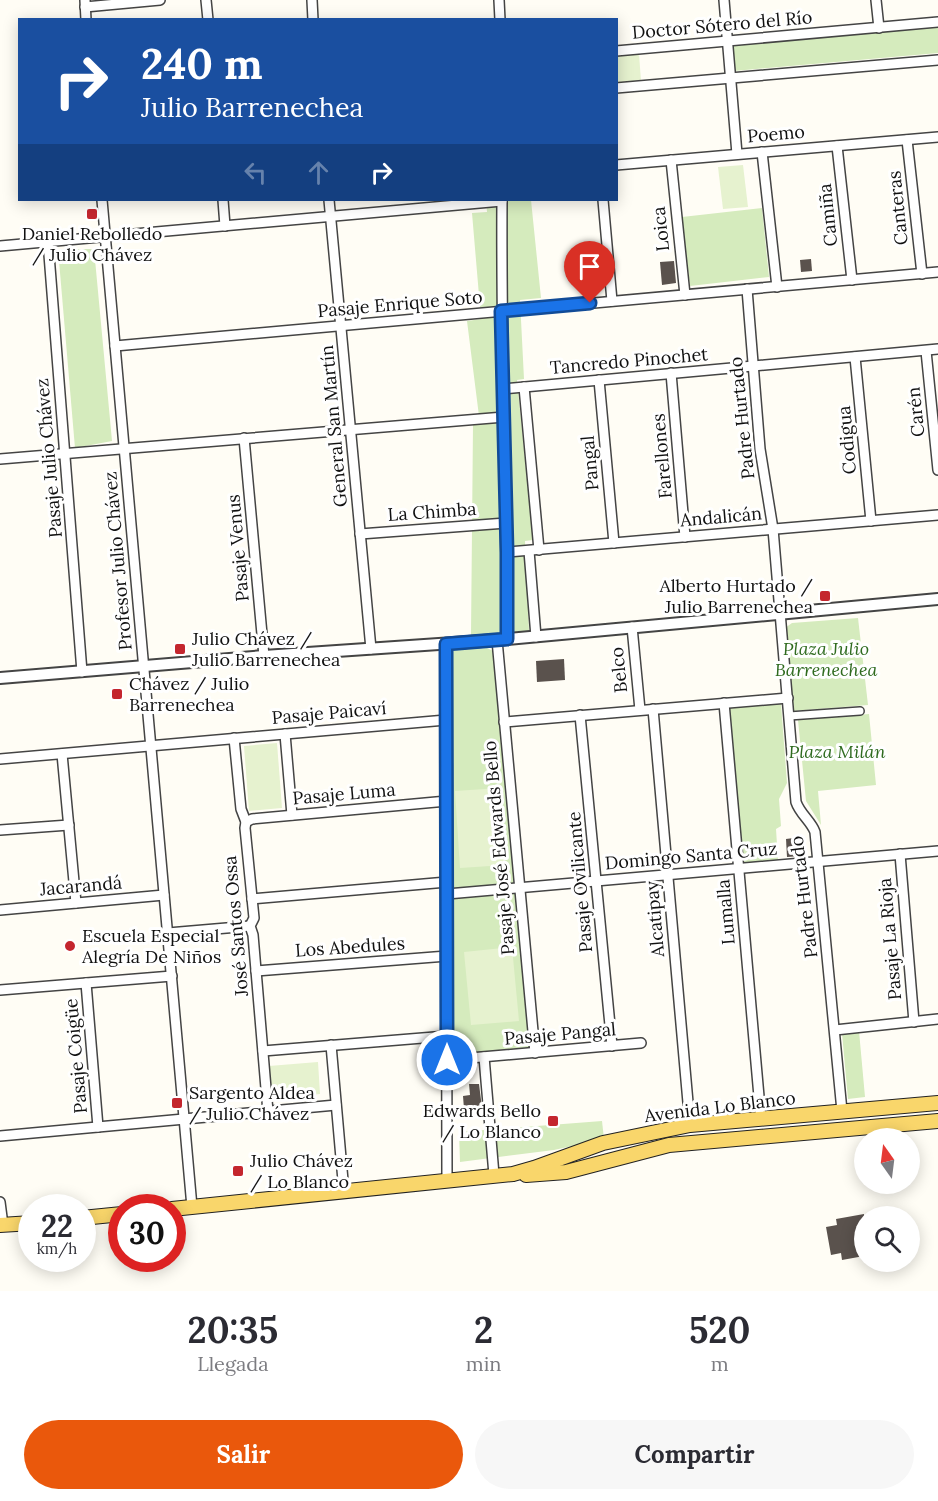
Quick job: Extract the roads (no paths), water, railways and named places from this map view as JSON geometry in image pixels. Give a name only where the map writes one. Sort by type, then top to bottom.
[{"type":"main road","name":"Avenida Lo Blanco","points":[[513,1174],[603,1143],[690,1125],[938,1103]]},
{"type":"main road","name":"Avenida Lo Blanco","points":[[186,1208],[494,1175],[528,1176],[566,1172],[669,1145],[938,1121]]},
{"type":"main road","points":[[1,1225],[18,1223]]},
{"type":"street","points":[[86,18],[85,3],[160,0]]},
{"type":"street","points":[[206,0],[208,18]]},
{"type":"street","points":[[312,0],[313,18]]},
{"type":"street","points":[[499,0],[500,18]]},
{"type":"street","points":[[724,0],[737,154]]},
{"type":"street","points":[[876,0],[879,28]]},
{"type":"street","name":"Doctor Sótero del Río","points":[[618,51],[938,22]]},
{"type":"street","points":[[618,88],[938,60]]},
{"type":"street","name":"Poemo","points":[[618,165],[938,137]]},
{"type":"street","name":"Canteras","points":[[907,140],[922,274]]},
{"type":"street","name":"Camiña","points":[[837,146],[852,280]]},
{"type":"street","points":[[762,152],[777,287]]},
{"type":"street","name":"Loica","points":[[671,160],[684,295]]},
{"type":"street","name":"Profesor Julio Chávez","points":[[102,201],[192,1207]]},
{"type":"street","points":[[223,201],[225,226]]},
{"type":"street","name":"General San Martín","points":[[329,201],[371,649]]},
{"type":"street","points":[[0,246],[491,201]]},
{"type":"street","name":"Pasaje José Edwards Bello","points":[[502,201],[501,311],[507,552],[502,640],[504,722],[535,1053]]},
{"type":"street","points":[[603,201],[612,301]]},
{"type":"street","name":"Pasaje Julio Chávez","points":[[48,242],[82,672]]},
{"type":"street","name":"Pasaje Enrique Soto","points":[[115,346],[938,272]]},
{"type":"street","name":"Padre Hurtado","points":[[747,289],[760,449],[773,529],[796,802],[814,829],[842,1111]]},
{"type":"street","name":"Tancredo Pinochet","points":[[503,389],[938,350]]},
{"type":"street","name":"Carén","points":[[926,351],[938,470]]},
{"type":"street","name":"Codigua","points":[[855,357],[871,521]]},
{"type":"street","name":"Farellones","points":[[671,373],[686,537]]},
{"type":"street","name":"Pangal","points":[[599,380],[614,543]]},
{"type":"street","points":[[524,387],[534,550],[536,637]]},
{"type":"street","points":[[0,459],[504,417]]},
{"type":"street","name":"Pasaje Venus","points":[[244,438],[264,656]]},
{"type":"street","name":"Andalicán","points":[[507,552],[938,515]]},
{"type":"street","name":"La Chimba","points":[[360,534],[506,523]]},
{"type":"street","points":[[0,678],[264,656],[502,640],[938,599]]},
{"type":"street","name":"Belco","points":[[632,627],[640,710]]},
{"type":"street","points":[[446,644],[447,1180]]},
{"type":"street","points":[[504,722],[788,698]]},
{"type":"street","name":"Lumalla","points":[[724,703],[761,1119]]},
{"type":"street","name":"Alcatipay","points":[[653,709],[690,1125]]},
{"type":"street","points":[[789,716],[860,711]]},
{"type":"street","name":"Pasaje Ovilicante","points":[[580,715],[612,1046]]},
{"type":"street","name":"Pasaje Paicaví","points":[[0,759],[446,720]]},
{"type":"street","points":[[285,734],[292,815]]},
{"type":"street","name":"José Santos Ossa","points":[[234,738],[241,808],[246,822],[244,828],[254,921],[250,926],[253,932],[268,1112]]},
{"type":"street","points":[[62,754],[76,903]]},
{"type":"street","name":"Pasaje Luma","points":[[246,822],[252,819],[447,801]]},
{"type":"street","points":[[0,830],[69,825]]},
{"type":"street","name":"Domingo Santa Cruz","points":[[447,894],[938,851]]},
{"type":"street","name":"Pasaje La Rioja","points":[[900,854],[914,1022]]},
{"type":"street","points":[[252,899],[447,882]]},
{"type":"street","name":"Jacarandá","points":[[0,910],[164,895]]},
{"type":"street","points":[[168,933],[250,926]]},
{"type":"street","name":"Los Abedules","points":[[256,970],[447,956]]},
{"type":"street","points":[[0,990],[172,976]]},
{"type":"street","name":"Pasaje Coigüe","points":[[86,982],[98,1127]]},
{"type":"street","points":[[835,1030],[938,1019]]},
{"type":"street","points":[[263,1050],[447,1036]]},
{"type":"street","name":"Pasaje Pangal","points":[[447,1060],[641,1043]]},
{"type":"street","points":[[331,1045],[344,1192]]},
{"type":"street","points":[[484,1057],[494,1175]]},
{"type":"street","points":[[0,1136],[336,1105]]},
{"type":"street","points":[[0,1202],[1,1225]]},
{"type":"place","name":"Daniel Rebolledo / Julio Chávez","points":[[92,214]]},
{"type":"place","name":"Alberto Hurtado / Julio Barrenechea","points":[[825,596]]},
{"type":"place","name":"Julio Chávez / Julio Barrenechea","points":[[180,649]]},
{"type":"place","name":"Chávez / Julio Barrenechea","points":[[117,694]]},
{"type":"place","name":"Escuela Especial Alegría De Niños","points":[[70,946]]},
{"type":"place","name":"Sargento Aldea / Julio Chávez","points":[[177,1103]]},
{"type":"place","name":"Edwards Bello / Lo Blanco","points":[[553,1121]]},
{"type":"place","name":"Julio Chávez / Lo Blanco","points":[[238,1171]]},
{"type":"park label","name":"Plaza Julio Barrenechea","points":[[826,659]]},
{"type":"park label","name":"Plaza Milán","points":[[837,752]]}]
